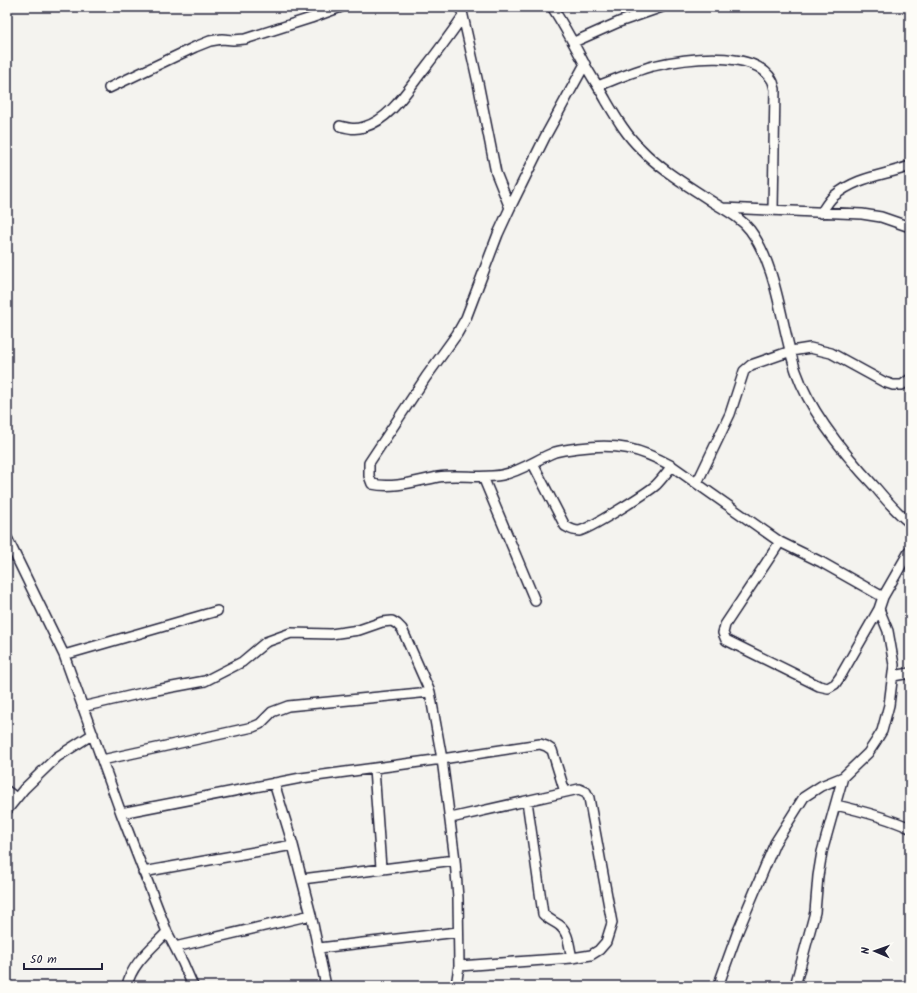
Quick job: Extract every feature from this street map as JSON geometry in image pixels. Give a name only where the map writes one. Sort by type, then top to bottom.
[{"type":"street","points":[[109,88],[210,41],[222,39],[245,39],[341,7]]},
{"type":"street","points":[[552,7],[574,42],[585,64],[621,125],[640,149],[674,177],[735,216],[749,229],[765,258],[776,293],[796,371],[811,402],[825,424],[860,471],[889,503],[910,522]]},
{"type":"street","points":[[574,42],[619,22],[662,7]]},
{"type":"street","points":[[340,126],[353,129],[362,128],[382,117],[401,99],[462,12]]},
{"type":"street","points":[[462,12],[496,173],[510,208]]},
{"type":"street","points":[[598,86],[653,66],[713,58],[747,62],[764,72],[772,81],[774,89],[773,210]]},
{"type":"street","points":[[585,64],[548,130],[510,208],[498,234],[466,318],[457,334],[426,377],[369,463],[369,476],[372,484],[393,486],[451,476],[483,477],[503,475],[533,464],[556,452],[590,446],[628,448],[654,456],[672,466],[780,542],[821,562],[884,598]]},
{"type":"street","points":[[821,213],[833,196],[858,181],[874,175],[910,166]]},
{"type":"street","points":[[722,208],[862,214],[880,217],[910,227]]},
{"type":"street","points":[[696,483],[730,414],[744,371],[751,365],[791,351],[810,348],[820,349],[831,353],[884,382],[894,385],[902,385],[910,379]]},
{"type":"street","points":[[533,464],[565,526],[572,531],[580,531],[589,528],[645,493],[656,485],[672,466]]},
{"type":"street","points":[[483,477],[535,601]]},
{"type":"street","points":[[780,542],[725,625],[723,634],[726,640],[818,686],[828,688],[835,684],[840,677],[879,609],[910,550]]},
{"type":"street","points":[[8,543],[64,655],[121,812],[167,932],[194,986]]},
{"type":"street","points":[[719,986],[738,931],[775,843],[804,797],[821,786],[843,777],[868,753],[882,731],[889,705],[894,665],[888,631],[879,609]]},
{"type":"street","points":[[64,655],[217,612]]},
{"type":"street","points":[[82,707],[151,691],[205,681],[242,662],[266,642],[291,633],[331,634],[359,630],[382,622],[392,621],[397,624],[402,630],[430,692],[442,760],[455,860],[459,966],[456,986]]},
{"type":"street","points":[[893,676],[910,673]]},
{"type":"street","points":[[102,760],[253,727],[260,724],[272,712],[288,706],[430,692]]},
{"type":"street","points":[[7,810],[24,789],[57,757],[93,734]]},
{"type":"street","points":[[121,812],[301,778],[442,760],[540,744],[552,750],[565,792]]},
{"type":"street","points":[[374,769],[381,868]]},
{"type":"street","points":[[795,986],[815,912],[822,852],[843,777]]},
{"type":"street","points":[[274,783],[312,915],[326,986]]},
{"type":"street","points":[[450,818],[579,789],[586,792],[589,798],[612,923],[606,942],[599,950],[591,955],[572,958],[459,966]]},
{"type":"street","points":[[7,791],[16,798]]},
{"type":"street","points":[[527,801],[543,914],[563,928],[567,936],[572,958]]},
{"type":"street","points":[[836,805],[888,818],[910,828]]},
{"type":"street","points":[[144,872],[293,845]]},
{"type":"street","points":[[302,879],[455,860]]},
{"type":"street","points":[[175,947],[312,915]]},
{"type":"street","points":[[127,986],[131,974],[141,959],[167,932]]},
{"type":"street","points":[[319,948],[458,932]]}]
